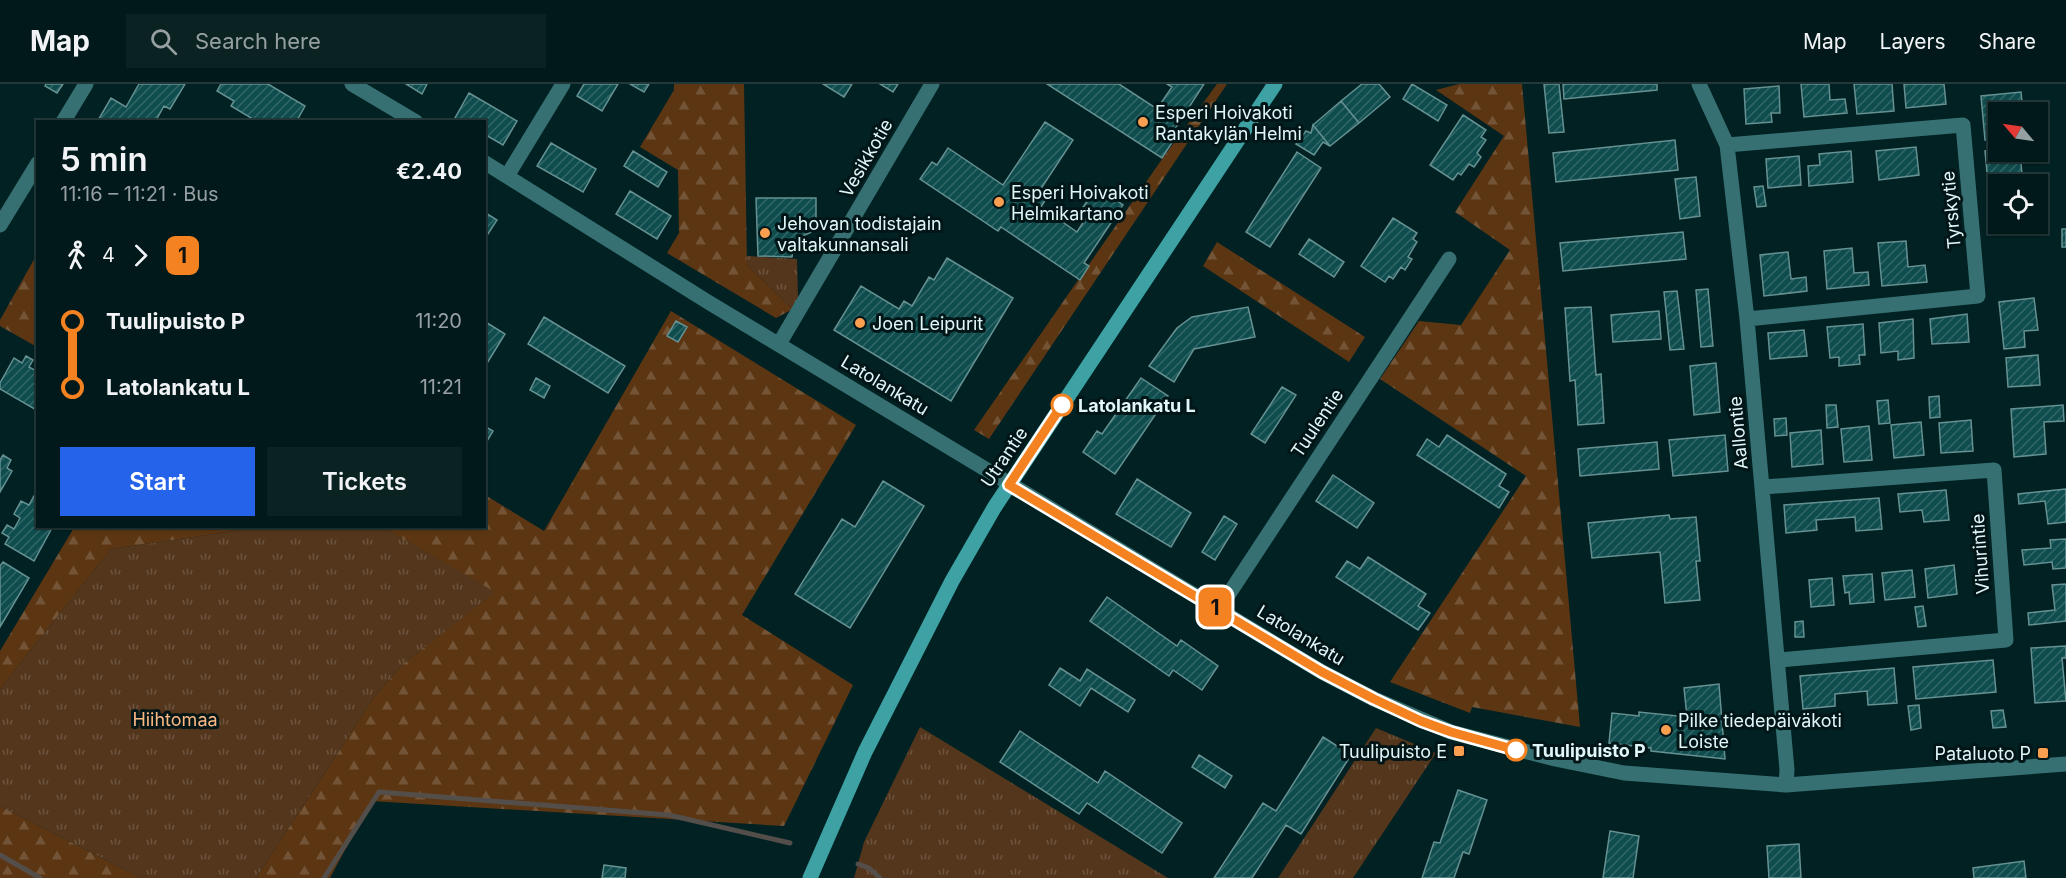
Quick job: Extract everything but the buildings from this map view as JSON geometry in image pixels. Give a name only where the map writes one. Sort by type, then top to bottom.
[{"type":"main road","name":"Utrantie","points":[[810,878],[865,752],[952,581],[1009,485],[1275,84]]},
{"type":"street","points":[[64,120],[86,84]]},
{"type":"street","points":[[352,84],[413,120]]},
{"type":"street","points":[[507,176],[563,84]]},
{"type":"street","name":"Vesikkotie","points":[[779,344],[932,84]]},
{"type":"street","name":"Aallontie","points":[[1699,84],[1727,145],[1779,660],[1787,770],[1786,785]]},
{"type":"street","name":"Tyrskytie","points":[[1727,145],[1963,125],[1978,296],[1746,319]]},
{"type":"street","name":"Latolankatu","points":[[486,163],[708,302],[1322,672],[1374,699],[1451,732],[1602,770],[1786,785],[2066,764]]},
{"type":"street","points":[[0,225],[36,166]]},
{"type":"street","name":"Tuulentie","points":[[1219,609],[1449,259]]},
{"type":"street","name":"Vihurintie","points":[[1762,488],[1994,470],[2006,640],[1779,660]]},
{"type":"green space","points":[[674,84],[744,84],[747,265],[793,309],[776,318],[667,253],[679,233],[678,170],[640,147],[674,90]]},
{"type":"green space","points":[[1217,84],[1227,84],[989,439],[974,430],[1160,162]]},
{"type":"green space","points":[[1459,84],[1522,84],[1580,727],[1472,707],[1470,713],[1390,682],[1526,476],[1380,379],[1419,321],[1461,325],[1510,250],[1455,212],[1504,136],[1436,90]]},
{"type":"green space","points":[[1217,242],[1365,337],[1349,362],[1203,266]]},
{"type":"green space","points":[[36,256],[36,346],[0,326],[0,320]]},
{"type":"green space","points":[[747,256],[797,259],[798,297],[793,309],[747,265]]},
{"type":"green space","points":[[671,311],[856,425],[742,615],[853,685],[784,826],[371,801],[330,878],[256,878],[374,697],[403,664],[495,592],[384,528],[486,528],[486,496],[544,531]]},
{"type":"green space","points":[[74,528],[254,528],[111,549],[0,689],[0,651]]},
{"type":"green space","name":"Hiihtomaa","points":[[254,528],[384,528],[496,592],[403,664],[374,697],[256,878],[141,878],[0,806],[0,689],[111,549]]},
{"type":"green space","points":[[920,727],[1168,878],[854,878],[864,842]]},
{"type":"green space","points":[[1376,728],[1436,753],[1353,878],[1278,878]]},
{"type":"green space","points":[[0,806],[141,878],[0,878]]},
{"type":"waterway","points":[[324,878],[379,792],[669,815],[790,843]]},
{"type":"waterway","points":[[0,855],[40,878]]},
{"type":"waterway","points":[[858,864],[869,868],[880,878]]},
{"type":"bus line","name":"1","points":[[1062,405],[1009,485],[1322,672],[1421,721],[1516,750]]},
{"type":"place","name":"Esperi Hoivakoti Rantakylän Helmi","points":[[1143,122]]},
{"type":"place","name":"Esperi Hoivakoti Helmikartano","points":[[999,202]]},
{"type":"place","name":"Jehovan todistajain valtakunnansali","points":[[765,233]]},
{"type":"place","name":"Joen Leipurit","points":[[860,323]]},
{"type":"place","name":"Latolankatu L","points":[[1062,405]]},
{"type":"place","name":"Pilke tiedepäiväkoti Loiste","points":[[1666,730]]},
{"type":"place","name":"Tuulipuisto P","points":[[1516,750]]},
{"type":"place","name":"Tuulipuisto E","points":[[1459,751]]},
{"type":"place","name":"Pataluoto P","points":[[2043,753]]}]
